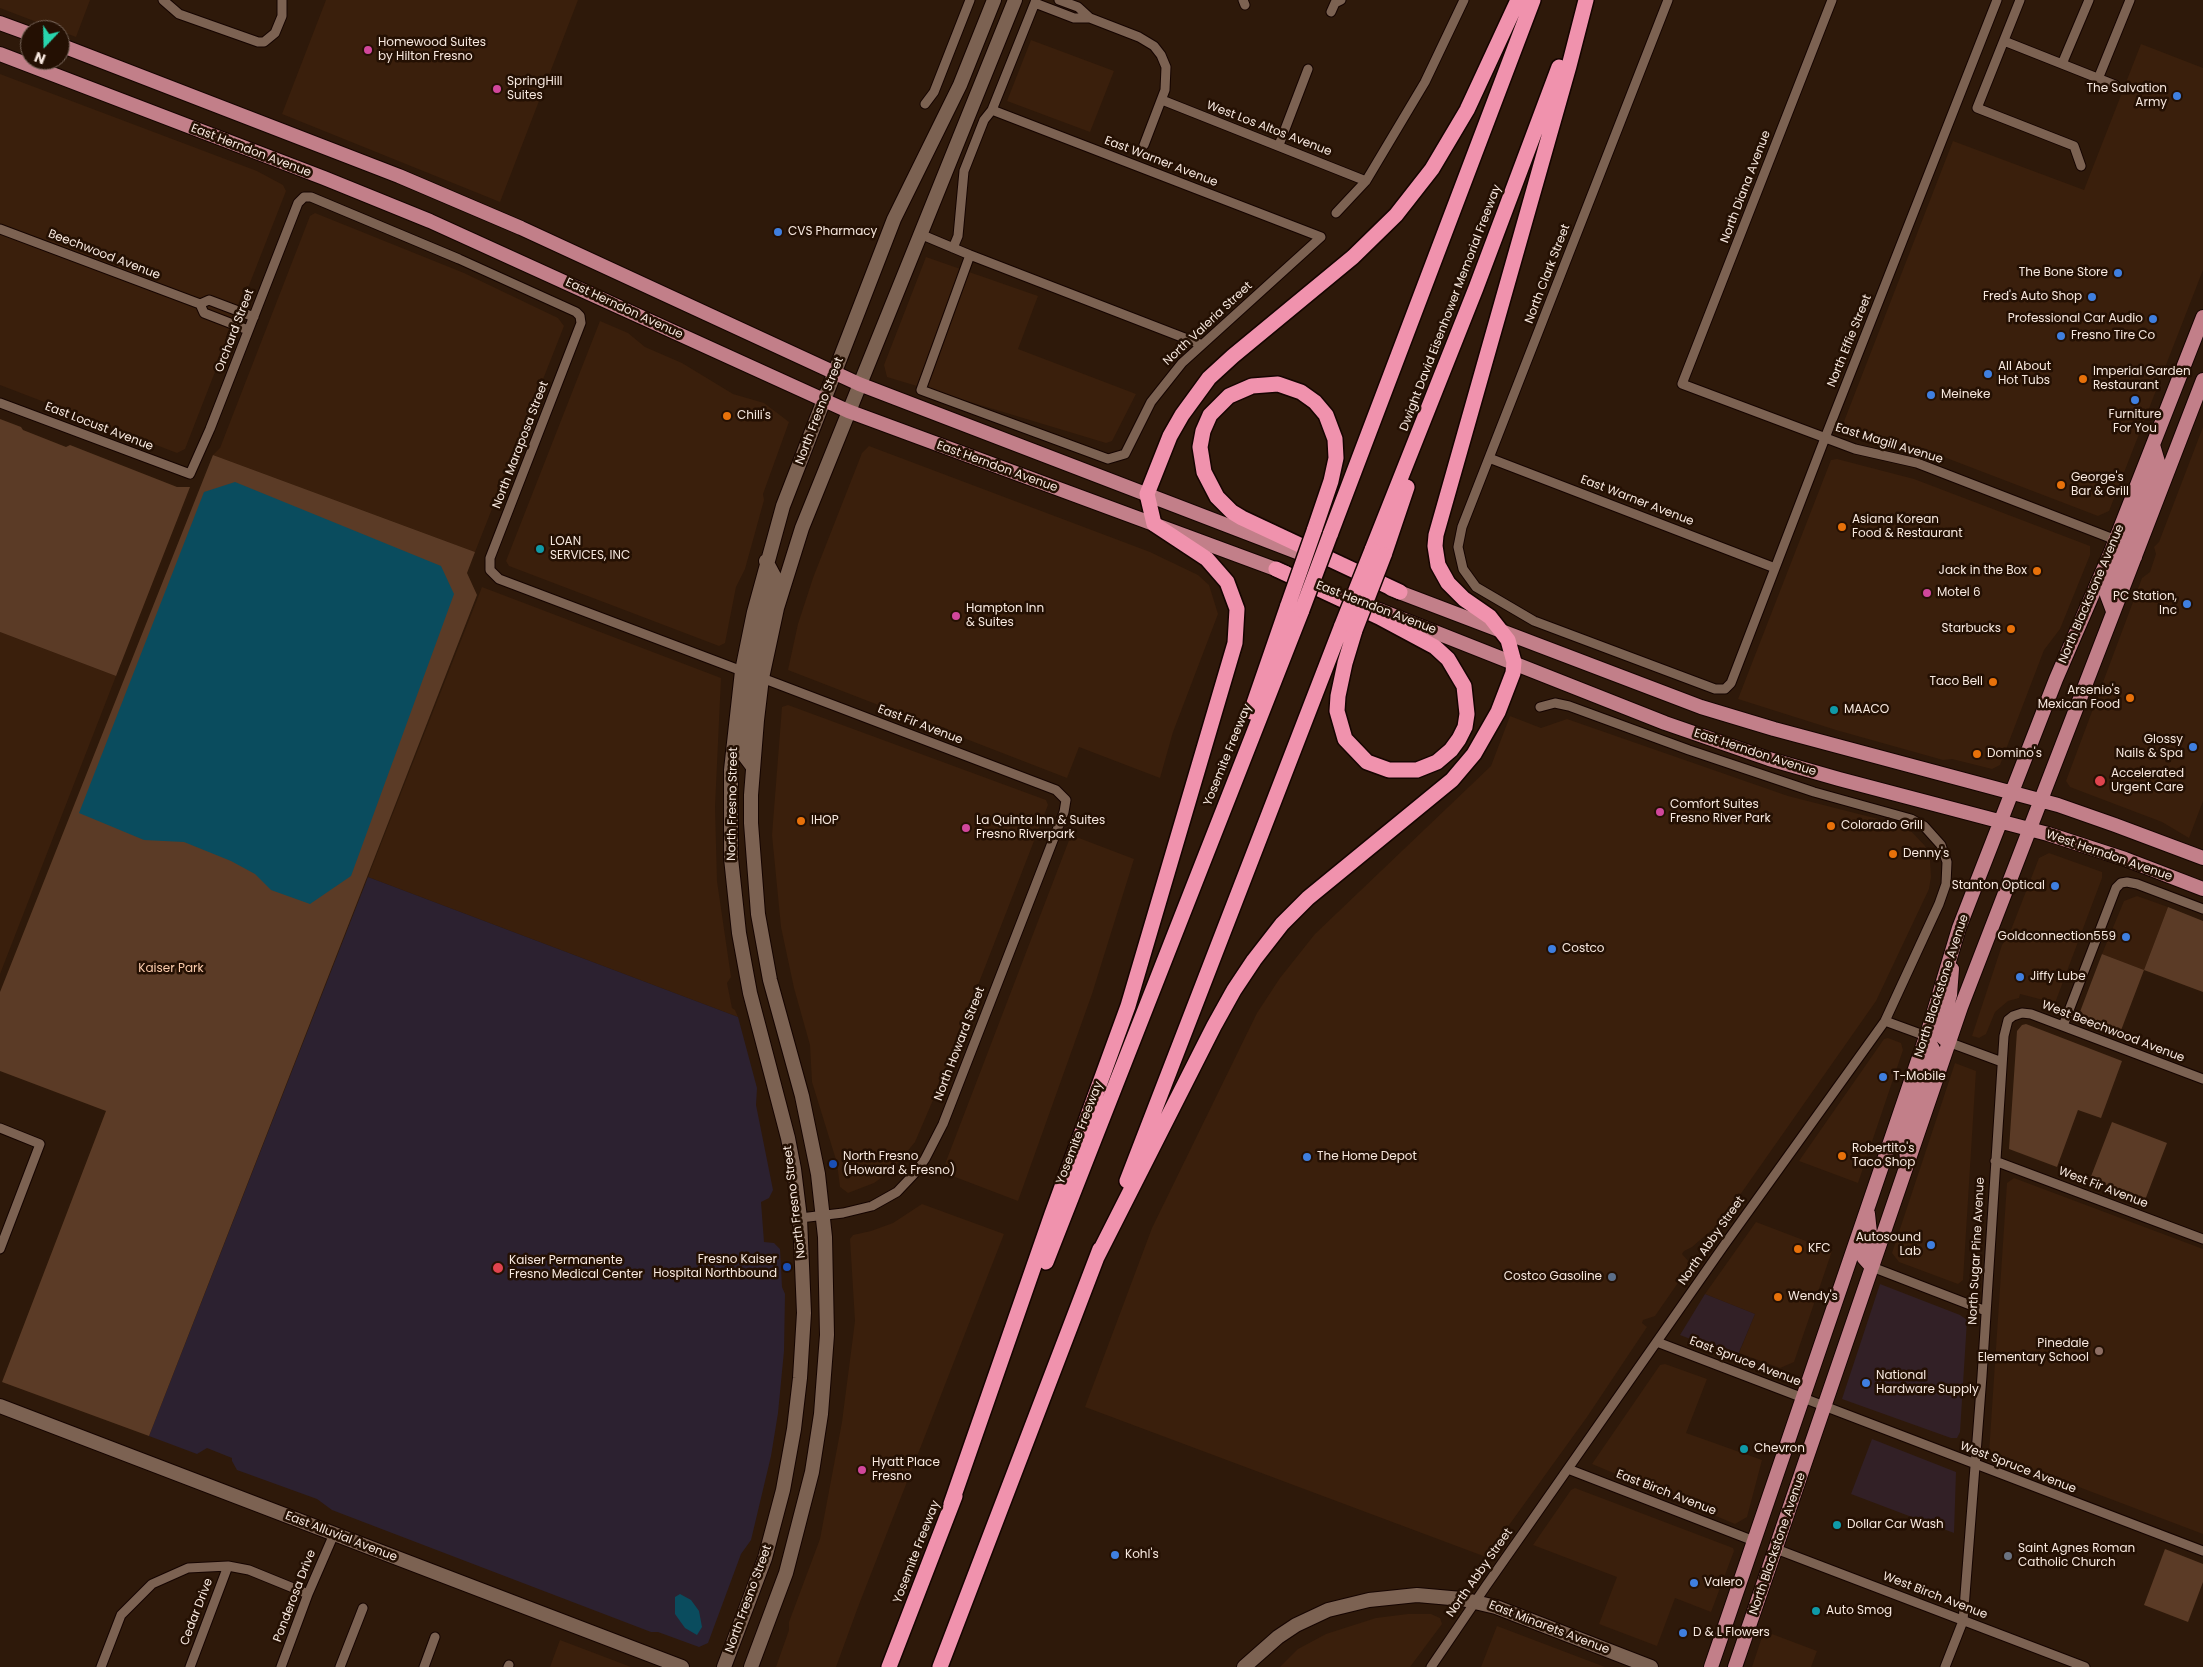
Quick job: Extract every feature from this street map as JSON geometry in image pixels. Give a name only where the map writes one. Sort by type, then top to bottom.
[{"type":"highway","points":[[952,1504],[1052,1214],[1128,1006],[1235,643],[1237,609],[1234,597],[1224,577],[1207,559],[1154,524],[1147,494],[1170,436],[1182,415],[1209,378],[1353,257],[1396,215],[1427,175],[1467,110],[1518,0]]},
{"type":"highway","points":[[1295,607],[1330,535],[1534,0]]},
{"type":"highway","points":[[1097,1257],[1214,1026],[1234,990],[1254,960],[1282,924],[1308,898],[1399,822],[1441,790],[1464,766],[1482,742],[1498,712],[1513,673],[1514,662],[1508,640],[1490,617],[1464,599],[1448,584],[1438,565],[1434,546],[1569,66],[1585,0]]},
{"type":"highway","name":"Dwight David Eisenhower Memorial Freeway","points":[[1349,628],[1585,0]]},
{"type":"highway","points":[[1295,607],[1314,531],[1331,481],[1336,458],[1335,439],[1326,415],[1315,402],[1301,392],[1278,384],[1252,386],[1229,396],[1210,415],[1201,439],[1200,447],[1204,472],[1217,498],[1242,518],[1400,592]]},
{"type":"highway","points":[[1276,569],[1379,616],[1435,647],[1448,659],[1464,686],[1467,714],[1465,727],[1459,739],[1451,750],[1437,762],[1417,770],[1389,770],[1367,762],[1345,739],[1337,711],[1349,628]]},
{"type":"highway","name":"Yosemite Freeway","points":[[889,1667],[1181,915],[1295,607]]},
{"type":"highway","points":[[940,1667],[1097,1257],[1349,628]]},
{"type":"main road","name":"North Fresno Street","points":[[724,1667],[764,1558],[783,1490],[794,1428],[800,1378],[804,1313],[800,1218],[788,1138],[762,1046],[748,982],[739,933],[731,858],[731,770],[742,671],[766,561],[783,506],[894,219],[960,85],[994,0]]},
{"type":"main road","name":"North Fresno Street","points":[[751,1667],[786,1573],[812,1472],[822,1405],[827,1343],[824,1216],[810,1127],[797,1073],[770,980],[758,914],[752,832],[753,767],[762,678],[777,608],[791,558],[848,411],[975,104],[1015,0]]},
{"type":"main road","points":[[0,23],[20,30]]},
{"type":"main road","name":"East Herndon Avenue","points":[[70,50],[407,179],[528,231],[834,374],[1502,631],[1734,717],[2019,795]]},
{"type":"main road","name":"East Herndon Avenue","points":[[0,54],[413,214],[848,411],[1276,569],[1666,723],[1769,759],[1839,780],[2007,823]]},
{"type":"main road","name":"North Blackstone Avenue","points":[[1711,1667],[1926,1036],[1954,946],[2019,795],[2063,662],[2116,540],[2203,317]]},
{"type":"main road","name":"North Blackstone Avenue","points":[[1735,1667],[1948,1042],[2039,800],[2203,380]]},
{"type":"main road","points":[[2134,557],[2130,547],[2131,531],[2158,462],[2153,445]]},
{"type":"main road","points":[[2113,611],[2108,596],[2122,552],[2120,543],[2116,540]]},
{"type":"main road","points":[[762,678],[756,672],[755,664],[774,576],[766,561]]},
{"type":"main road","points":[[742,671],[748,679],[750,686],[744,754],[753,767]]},
{"type":"main road","points":[[2019,795],[2116,824],[2203,858]]},
{"type":"main road","name":"West Herndon Avenue","points":[[2007,823],[2093,848],[2203,889]]},
{"type":"main road","points":[[1948,1042],[1941,1036],[1940,1031],[1950,995],[1954,946]]},
{"type":"main road","points":[[1907,1164],[1905,1138],[1934,1051],[1926,1036]]},
{"type":"main road","points":[[1868,1208],[1870,1232],[1864,1258],[1872,1267]]},
{"type":"main road","name":"East Alluvial Avenue","points":[[0,1406],[682,1667]]},
{"type":"main road","points":[[1244,1667],[1278,1637],[1296,1625],[1328,1610],[1352,1603],[1417,1595],[1448,1596],[1475,1601]]},
{"type":"main road","name":"East Minarets Avenue","points":[[1475,1601],[1496,1607],[1651,1667]]},
{"type":"street","points":[[163,0],[179,14],[258,42],[269,39],[275,33],[282,16],[282,0]]},
{"type":"street","points":[[925,104],[934,92],[970,0]]},
{"type":"street","points":[[1059,0],[1078,7],[1090,18]]},
{"type":"street","points":[[1331,12],[1335,3],[1341,0]]},
{"type":"street","points":[[1336,213],[1366,181],[1425,82],[1464,0]]},
{"type":"street","name":"North Clark Street","points":[[1668,0],[1462,527],[1458,547],[1463,568],[1476,587],[1534,621],[1715,689],[1725,689]]},
{"type":"street","name":"North Diana Avenue","points":[[1682,384],[1832,0]]},
{"type":"street","name":"North Effie Street","points":[[1725,689],[1731,683],[1997,0]]},
{"type":"street","points":[[2020,0],[1977,108],[2074,146],[2082,166]]},
{"type":"street","points":[[2062,64],[2089,0]]},
{"type":"street","points":[[2098,79],[2130,0]]},
{"type":"street","points":[[953,248],[958,236],[964,171],[984,120],[992,110],[1035,1],[1074,18],[1090,18],[1139,37],[1154,46],[1162,55],[1167,77],[1162,100],[1144,145]]},
{"type":"street","points":[[2004,42],[2115,85]]},
{"type":"street","points":[[1279,145],[1308,69]]},
{"type":"street","name":"West Los Altos Avenue","points":[[1162,100],[1366,181]]},
{"type":"street","name":"East Warner Avenue","points":[[992,110],[1321,237]]},
{"type":"street","name":"East Herndon Avenue","points":[[304,197],[311,197],[460,259],[576,312],[580,316]]},
{"type":"street","name":"Orchard Street","points":[[190,474],[298,203],[304,197]]},
{"type":"street","name":"Beechwood Avenue","points":[[0,229],[200,304],[209,300],[254,317]]},
{"type":"street","points":[[920,234],[1200,344]]},
{"type":"street","name":"North Valeria Street","points":[[970,255],[921,390],[1108,460],[1125,454],[1155,396],[1200,344],[1321,237]]},
{"type":"street","name":"Beechwood Avenue","points":[[200,304],[204,313],[248,330]]},
{"type":"street","name":"North Maraposa Street","points":[[580,316],[581,323],[490,558],[490,570],[499,580],[742,671]]},
{"type":"street","name":"East Magill Avenue","points":[[1682,384],[1855,449],[1917,463],[2116,540]]},
{"type":"street","name":"East Locust Avenue","points":[[0,402],[190,474]]},
{"type":"street","name":"East Warner Avenue","points":[[1489,458],[1775,568]]},
{"type":"street","name":"East Fir Avenue","points":[[762,678],[1056,790],[1066,800]]},
{"type":"street","name":"North Abby Street","points":[[1431,1667],[1475,1601],[1657,1342],[1885,1021],[1939,904],[1946,884],[1947,862],[1941,844],[1924,826],[1911,819],[1814,792],[1689,750],[1569,706],[1555,704],[1540,707]]},
{"type":"street","name":"North Howard Street","points":[[800,1218],[858,1210],[887,1199],[906,1184],[929,1151],[946,1115],[1064,812],[1066,800]]},
{"type":"street","name":"West Herndon Avenue","points":[[2063,1026],[2116,888],[2120,883],[2137,884],[2203,909]]},
{"type":"street","name":"West Beechwood Avenue","points":[[2013,1016],[2022,1013],[2031,1014],[2203,1080]]},
{"type":"street","name":"North Sugar Pine Avenue","points":[[1946,1667],[1963,1620],[2002,1062],[2005,1027],[2008,1020],[2013,1016]]},
{"type":"street","points":[[1885,1021],[1926,1036]]},
{"type":"street","points":[[1948,1042],[2002,1062]]},
{"type":"street","points":[[0,1128],[40,1144],[1,1243]]},
{"type":"street","name":"West Fir Avenue","points":[[1995,1161],[2203,1239]]},
{"type":"street","points":[[1872,1267],[1986,1311]]},
{"type":"street","name":"East Spruce Avenue","points":[[1657,1342],[1824,1407]]},
{"type":"street","name":"West Spruce Avenue","points":[[1824,1407],[2203,1551]]},
{"type":"street","name":"East Birch Avenue","points":[[1568,1469],[1754,1541]]},
{"type":"street","name":"Ponderosa Drive","points":[[281,1667],[308,1594],[334,1534]]},
{"type":"street","name":"West Birch Avenue","points":[[1776,1549],[2085,1667]]},
{"type":"street","points":[[101,1667],[121,1615],[152,1584],[188,1568],[228,1566],[250,1570],[308,1594]]},
{"type":"street","name":"Cedar Drive","points":[[190,1667],[228,1566]]},
{"type":"street","points":[[340,1667],[363,1608]]},
{"type":"street","points":[[424,1667],[435,1637]]},
{"type":"shaded area","points":[[0,0],[90,0],[76,37],[70,35],[70,20],[31,20],[0,8]]},
{"type":"shaded area","points":[[326,0],[578,0],[500,202],[282,114]]},
{"type":"shaded area","points":[[1031,40],[1114,71],[1090,132],[1007,101]]},
{"type":"shaded area","points":[[2141,44],[2203,68],[2203,270],[2109,511],[2098,516],[1923,449],[1845,429],[1843,424],[1953,141],[2084,190]]},
{"type":"shaded area","points":[[0,74],[257,171],[283,185],[286,191],[246,293],[242,294],[226,337],[227,341],[185,449],[177,453],[0,385]]},
{"type":"shaded area","points":[[315,213],[464,273],[558,318],[564,326],[475,552],[213,455],[220,448],[310,216]]},
{"type":"shaded area","points":[[926,257],[1038,296],[1018,349],[1136,394],[1112,441],[1106,443],[887,377],[884,365]]},
{"type":"shaded area","points":[[600,321],[628,333],[645,347],[682,363],[733,394],[764,403],[789,422],[763,494],[764,500],[745,569],[736,587],[725,643],[719,646],[509,566],[506,561]]},
{"type":"shaded area","points":[[2203,427],[2203,801],[2189,838],[2162,822],[2070,787],[2066,781],[2142,578],[2150,572],[2156,554],[2154,547],[2159,542]]},
{"type":"shaded area","points":[[869,446],[1150,552],[1198,575],[1209,585],[1218,614],[1173,732],[1160,778],[1079,747],[1067,778],[788,670],[798,624],[813,578],[862,453]]},
{"type":"shaded area","points":[[1837,459],[1914,479],[2090,546],[2090,555],[2060,629],[2044,650],[2000,765],[1992,769],[1952,759],[1943,760],[1836,730],[1738,699],[1831,460]]},
{"type":"shaded area","points":[[482,587],[721,678],[715,807],[717,881],[731,977],[727,983],[732,1008],[738,1017],[368,877]]},
{"type":"shaded area","points":[[0,632],[116,676],[0,974]]},
{"type":"shaded area","points":[[788,705],[1046,800],[1048,805],[936,1093],[915,1142],[892,1170],[874,1183],[848,1193],[840,1187],[837,1163],[812,1082],[810,1045],[794,988],[781,927],[772,835],[782,707]]},
{"type":"shaded area","points":[[1510,716],[1541,728],[1567,719],[1788,796],[1898,824],[1911,831],[1925,846],[1930,860],[1931,877],[1929,889],[1876,1001],[1721,1222],[1692,1247],[1684,1251],[1682,1254],[1691,1264],[1655,1316],[1643,1320],[1642,1323],[1647,1327],[1587,1417],[1486,1557],[1085,1407],[1152,1228],[1257,1013],[1280,978],[1315,934],[1491,766]]},
{"type":"shaded area","points":[[1071,835],[1134,859],[1092,994],[1018,1201],[942,1172]]},
{"type":"shaded area","points":[[2049,853],[2102,872],[2102,878],[2055,1003],[2020,994],[2019,998],[2008,1001],[1995,1012],[1986,1034],[1979,1038],[1972,1036],[2002,945],[2009,935],[2039,858]]},
{"type":"shaded area","name":"Kaiser Permanente Fresno Medical Center","points":[[368,877],[738,1017],[757,1088],[756,1105],[773,1190],[769,1198],[761,1202],[764,1242],[774,1243],[780,1249],[782,1287],[785,1294],[784,1351],[778,1413],[771,1456],[751,1540],[741,1554],[708,1643],[699,1647],[658,1632],[651,1632],[332,1510],[317,1499],[237,1470],[232,1458],[207,1448],[197,1454],[149,1436]]},
{"type":"shaded area","points":[[2137,896],[2168,907],[2144,970],[2102,954],[2124,901]]},
{"type":"shaded area","points":[[1888,1038],[1901,1043],[1903,1050],[1858,1183],[1799,1161],[1884,1039]]},
{"type":"shaded area","points":[[1955,1063],[1976,1071],[1963,1280],[1958,1284],[1899,1262],[1892,1253]]},
{"type":"shaded area","name":"Pinedale Elementary School","points":[[2014,1178],[2203,1249],[2203,1534],[1989,1453],[2007,1183]]},
{"type":"shaded area","points":[[922,1204],[1004,1234],[836,1667],[776,1667],[789,1630],[789,1622],[820,1539],[842,1422],[855,1321],[850,1239],[853,1235],[893,1223]]},
{"type":"shaded area","points":[[1756,1222],[1832,1251],[1794,1362],[1780,1368],[1739,1353],[1755,1314],[1705,1294]]},
{"type":"shaded area","points":[[1880,1284],[1960,1315],[1967,1320],[1960,1432],[1957,1438],[1951,1438],[1842,1399]]},
{"type":"shaded area","points":[[1705,1294],[1755,1314],[1737,1357],[1680,1335]]},
{"type":"shaded area","points":[[1665,1364],[1707,1379],[1686,1433],[1762,1460],[1747,1517],[1735,1524],[1592,1464],[1660,1365]]},
{"type":"shaded area","points":[[1872,1439],[1956,1472],[1954,1533],[1851,1494]]},
{"type":"shaded area","points":[[1575,1488],[1733,1548],[1734,1551],[1711,1612],[1675,1598],[1657,1646],[1599,1624],[1617,1577],[1533,1545],[1571,1490]]},
{"type":"shaded area","points":[[1408,1614],[1431,1614],[1440,1618],[1442,1624],[1410,1667],[1280,1667],[1298,1649],[1326,1634],[1376,1618]]},
{"type":"shaded area","points":[[1497,1626],[1505,1629],[1605,1667],[1481,1667]]},
{"type":"shaded area","points":[[1764,1631],[1817,1651],[1811,1667],[1752,1667]]},
{"type":"shaded area","points":[[560,1640],[631,1667],[550,1667]]},
{"type":"green space","points":[[0,419],[66,447],[70,445],[177,487],[190,487],[116,676],[0,632]]},
{"type":"green space","name":"Kaiser Park","points":[[213,455],[475,552],[467,573],[477,595],[149,1436],[2,1382],[106,1111],[0,1071],[0,992]]},
{"type":"green space","points":[[2168,907],[2203,921],[2203,992],[2144,970]]},
{"type":"green space","points":[[2102,954],[2144,970],[2120,1033],[2078,1017]]},
{"type":"green space","points":[[2026,1024],[2122,1061],[2101,1118],[2078,1110],[2057,1167],[2009,1149],[2017,1031],[2022,1025]]},
{"type":"green space","points":[[2112,1122],[2167,1143],[2145,1200],[2090,1179]]},
{"type":"green space","points":[[2165,1549],[2203,1564],[2203,1582],[2188,1622],[2144,1605]]},
{"type":"water","points":[[235,482],[441,566],[454,594],[351,876],[310,904],[271,890],[255,874],[231,861],[184,842],[144,840],[79,813],[204,492]]},
{"type":"water","points":[[680,1594],[691,1600],[699,1611],[702,1627],[697,1635],[685,1628],[675,1614],[675,1597]]},
{"type":"place","name":"Homewood Suites by Hilton Fresno","points":[[368,50]]},
{"type":"place","name":"SpringHill Suites","points":[[497,89]]},
{"type":"place","name":"The Salvation Army","points":[[2177,96]]},
{"type":"place","name":"CVS Pharmacy","points":[[778,232]]},
{"type":"place","name":"The Bone Store","points":[[2118,273]]},
{"type":"place","name":"Fred's Auto Shop","points":[[2092,297]]},
{"type":"place","name":"Professional Car Audio","points":[[2153,319]]},
{"type":"place","name":"Fresno Tire Co","points":[[2061,336]]},
{"type":"place","name":"All About Hot Tubs","points":[[1988,374]]},
{"type":"place","name":"Imperial Garden Restaurant","points":[[2083,379]]},
{"type":"place","name":"Meineke","points":[[1931,395]]},
{"type":"place","name":"Furniture For You","points":[[2135,400]]},
{"type":"place","name":"Chili's","points":[[727,416]]},
{"type":"place","name":"George's Bar & Grill","points":[[2061,485]]},
{"type":"place","name":"Asiana Korean Food & Restaurant","points":[[1842,527]]},
{"type":"place","name":"LOAN SERVICES, INC","points":[[540,549]]},
{"type":"place","name":"Jack in the Box","points":[[2037,571]]},
{"type":"place","name":"Motel 6","points":[[1927,593]]},
{"type":"place","name":"PC Station, Inc","points":[[2187,604]]},
{"type":"place","name":"Hampton Inn & Suites","points":[[956,616]]},
{"type":"place","name":"Starbucks","points":[[2011,629]]},
{"type":"place","name":"Taco Bell","points":[[1993,682]]},
{"type":"place","name":"Arsenio's Mexican Food","points":[[2130,698]]},
{"type":"place","name":"MAACO","points":[[1834,710]]},
{"type":"place","name":"Glossy Nails & Spa","points":[[2193,747]]},
{"type":"place","name":"Domino's","points":[[1977,754]]},
{"type":"place","name":"Accelerated Urgent Care","points":[[2100,781]]},
{"type":"place","name":"Comfort Suites Fresno River Park","points":[[1660,812]]},
{"type":"place","name":"IHOP","points":[[801,821]]},
{"type":"place","name":"Colorado Grill","points":[[1831,826]]},
{"type":"place","name":"La Quinta Inn & Suites Fresno Riverpark","points":[[966,828]]},
{"type":"place","name":"Denny's","points":[[1893,854]]},
{"type":"place","name":"Stanton Optical","points":[[2055,886]]},
{"type":"place","name":"Goldconnection559","points":[[2126,937]]},
{"type":"place","name":"Costco","points":[[1552,949]]},
{"type":"place","name":"Jiffy Lube","points":[[2020,977]]},
{"type":"place","name":"T-Mobile","points":[[1883,1077]]},
{"type":"place","name":"Robertito's Taco Shop","points":[[1842,1156]]},
{"type":"place","name":"The Home Depot","points":[[1307,1157]]},
{"type":"place","name":"North Fresno (Howard & Fresno)","points":[[833,1164]]},
{"type":"place","name":"Autosound Lab","points":[[1931,1245]]},
{"type":"place","name":"KFC","points":[[1798,1249]]},
{"type":"place","name":"Fresno Kaiser Hospital Northbound","points":[[787,1267]]},
{"type":"place","name":"Kaiser Permanente Fresno Medical Center","points":[[498,1268]]},
{"type":"place","name":"Costco Gasoline","points":[[1612,1277]]},
{"type":"place","name":"Wendy's","points":[[1778,1297]]},
{"type":"place","name":"Pinedale Elementary School","points":[[2099,1351]]},
{"type":"place","name":"National Hardware Supply","points":[[1866,1383]]},
{"type":"place","name":"Chevron","points":[[1744,1449]]},
{"type":"place","name":"Hyatt Place Fresno","points":[[862,1470]]},
{"type":"place","name":"Dollar Car Wash","points":[[1837,1525]]},
{"type":"place","name":"Kohl's","points":[[1115,1555]]},
{"type":"place","name":"Saint Agnes Roman Catholic Church","points":[[2008,1556]]},
{"type":"place","name":"Valero","points":[[1694,1583]]},
{"type":"place","name":"Auto Smog","points":[[1816,1611]]},
{"type":"place","name":"D & L Flowers","points":[[1683,1633]]}]
